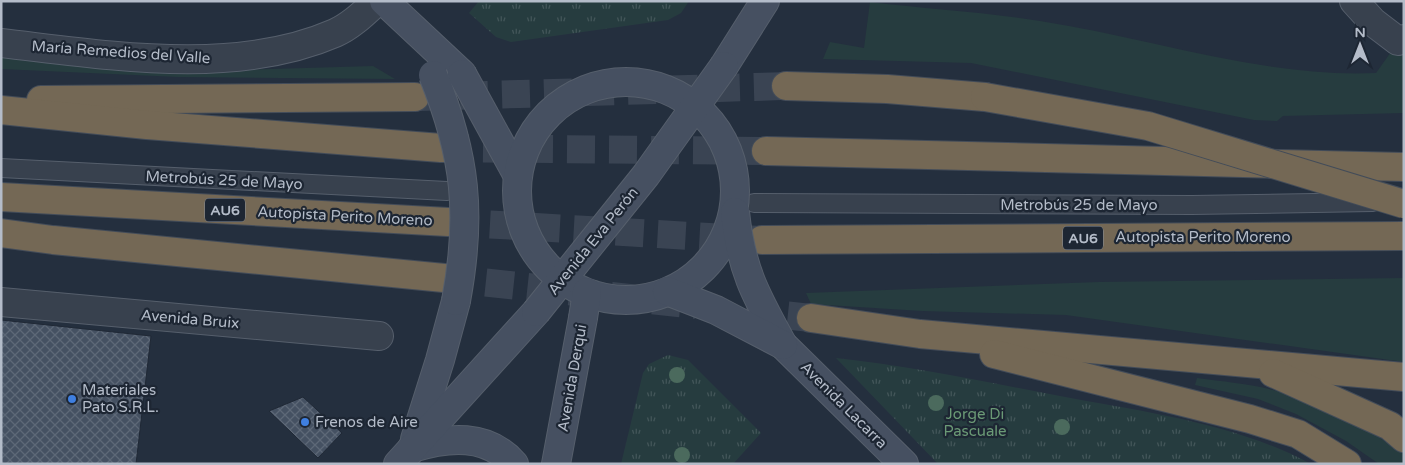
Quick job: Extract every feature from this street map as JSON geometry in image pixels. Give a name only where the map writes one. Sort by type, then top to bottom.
[{"type":"highway","points":[[786,86],[887,89],[985,97],[1148,126],[1404,202]]},
{"type":"highway","points":[[1,102],[101,98],[415,97]]},
{"type":"highway","points":[[1,110],[147,125],[441,148]]},
{"type":"highway","points":[[766,151],[1404,167]]},
{"type":"highway","name":"Autopista Perito Moreno","points":[[1,197],[448,222]]},
{"type":"highway","points":[[1,233],[63,241],[444,278]]},
{"type":"highway","name":"Autopista Perito Moreno","points":[[762,240],[1404,236]]},
{"type":"highway","points":[[811,318],[920,334],[1404,377]]},
{"type":"highway","points":[[920,334],[1250,418],[1298,434],[1347,464]]},
{"type":"highway","points":[[1254,365],[1390,426],[1404,438]]},
{"type":"main road","points":[[384,1],[462,74],[518,176]]},
{"type":"main road","name":"Avenida Eva Perón","points":[[405,456],[536,312],[646,175],[724,66],[766,1]]},
{"type":"main road","points":[[405,456],[440,360],[456,301],[466,238],[465,192],[452,126],[434,75],[412,29]]},
{"type":"main road","points":[[614,84],[644,84],[674,94],[694,107],[716,129],[726,148],[735,183],[744,205],[710,260],[692,277],[667,291],[634,299],[614,299],[587,292],[555,274],[542,259],[522,223],[517,197],[518,176],[524,152],[541,123],[555,109],[581,92],[614,84]]},
{"type":"main road","name":"Avenida Lacarra","points":[[744,205],[738,241],[745,271],[759,301],[784,345],[904,464]]},
{"type":"main road","name":"Avenida Lacarra","points":[[667,291],[716,310],[784,345]]},
{"type":"main road","name":"Avenida Derqui","points":[[556,464],[587,292]]},
{"type":"main road","points":[[405,456],[447,440],[469,440],[494,447],[514,464]]},
{"type":"street","name":"María Remedios del Valle","points":[[1,43],[115,55],[243,58],[268,54],[335,33],[360,17],[377,1]]},
{"type":"street","points":[[1354,1],[1373,22],[1401,40]]},
{"type":"street","name":"Avenida Bruix","points":[[1,302],[379,336]]},
{"type":"lane","name":"Metrobús 25 de Mayo","points":[[1,168],[447,191]]},
{"type":"lane","name":"Metrobús 25 de Mayo","points":[[744,205],[1192,206],[1404,202]]},
{"type":"green space","points":[[479,1],[689,1],[681,13],[668,20],[511,42],[496,37],[469,13]]},
{"type":"green space","points":[[870,2],[1040,21],[1082,28],[1207,55],[1291,69],[1334,73],[1376,73],[1391,52],[1404,53],[1404,113],[1283,116],[1277,121],[1254,120],[971,63],[823,59],[830,42],[864,48]]},
{"type":"green space","points":[[1,56],[207,71],[373,66],[395,79],[178,77],[1,69]]},
{"type":"green space","points":[[1404,278],[1404,362],[1066,315],[922,311],[811,304],[806,293],[1099,282]]},
{"type":"green space","points":[[668,355],[688,360],[761,433],[733,464],[621,464],[643,373],[649,364]]},
{"type":"green space","name":"Jorge Di Pascuale","points":[[836,358],[948,375],[1188,421],[1252,438],[1311,464],[938,464]]},
{"type":"green space","points":[[1197,378],[1266,388],[1318,405],[1391,445],[1404,454],[1404,464],[1379,464],[1346,441],[1296,414],[1258,399],[1195,385]]},
{"type":"building","name":"Materiales Pato S.R.L.","points":[[1,320],[151,336],[136,464],[1,464]]},
{"type":"building","name":"Frenos de Aire","points":[[303,397],[342,433],[318,458],[269,411]]},
{"type":"tunnel","points":[[418,97],[786,86]]},
{"type":"tunnel","points":[[441,148],[766,151]]},
{"type":"tunnel","points":[[448,222],[761,240]]},
{"type":"tunnel","points":[[444,278],[696,305]]},
{"type":"tunnel","points":[[746,311],[811,318]]},
{"type":"place","name":"Materiales Pato S.R.L.","points":[[72,399]]},
{"type":"place","name":"Frenos de Aire","points":[[305,422]]}]
